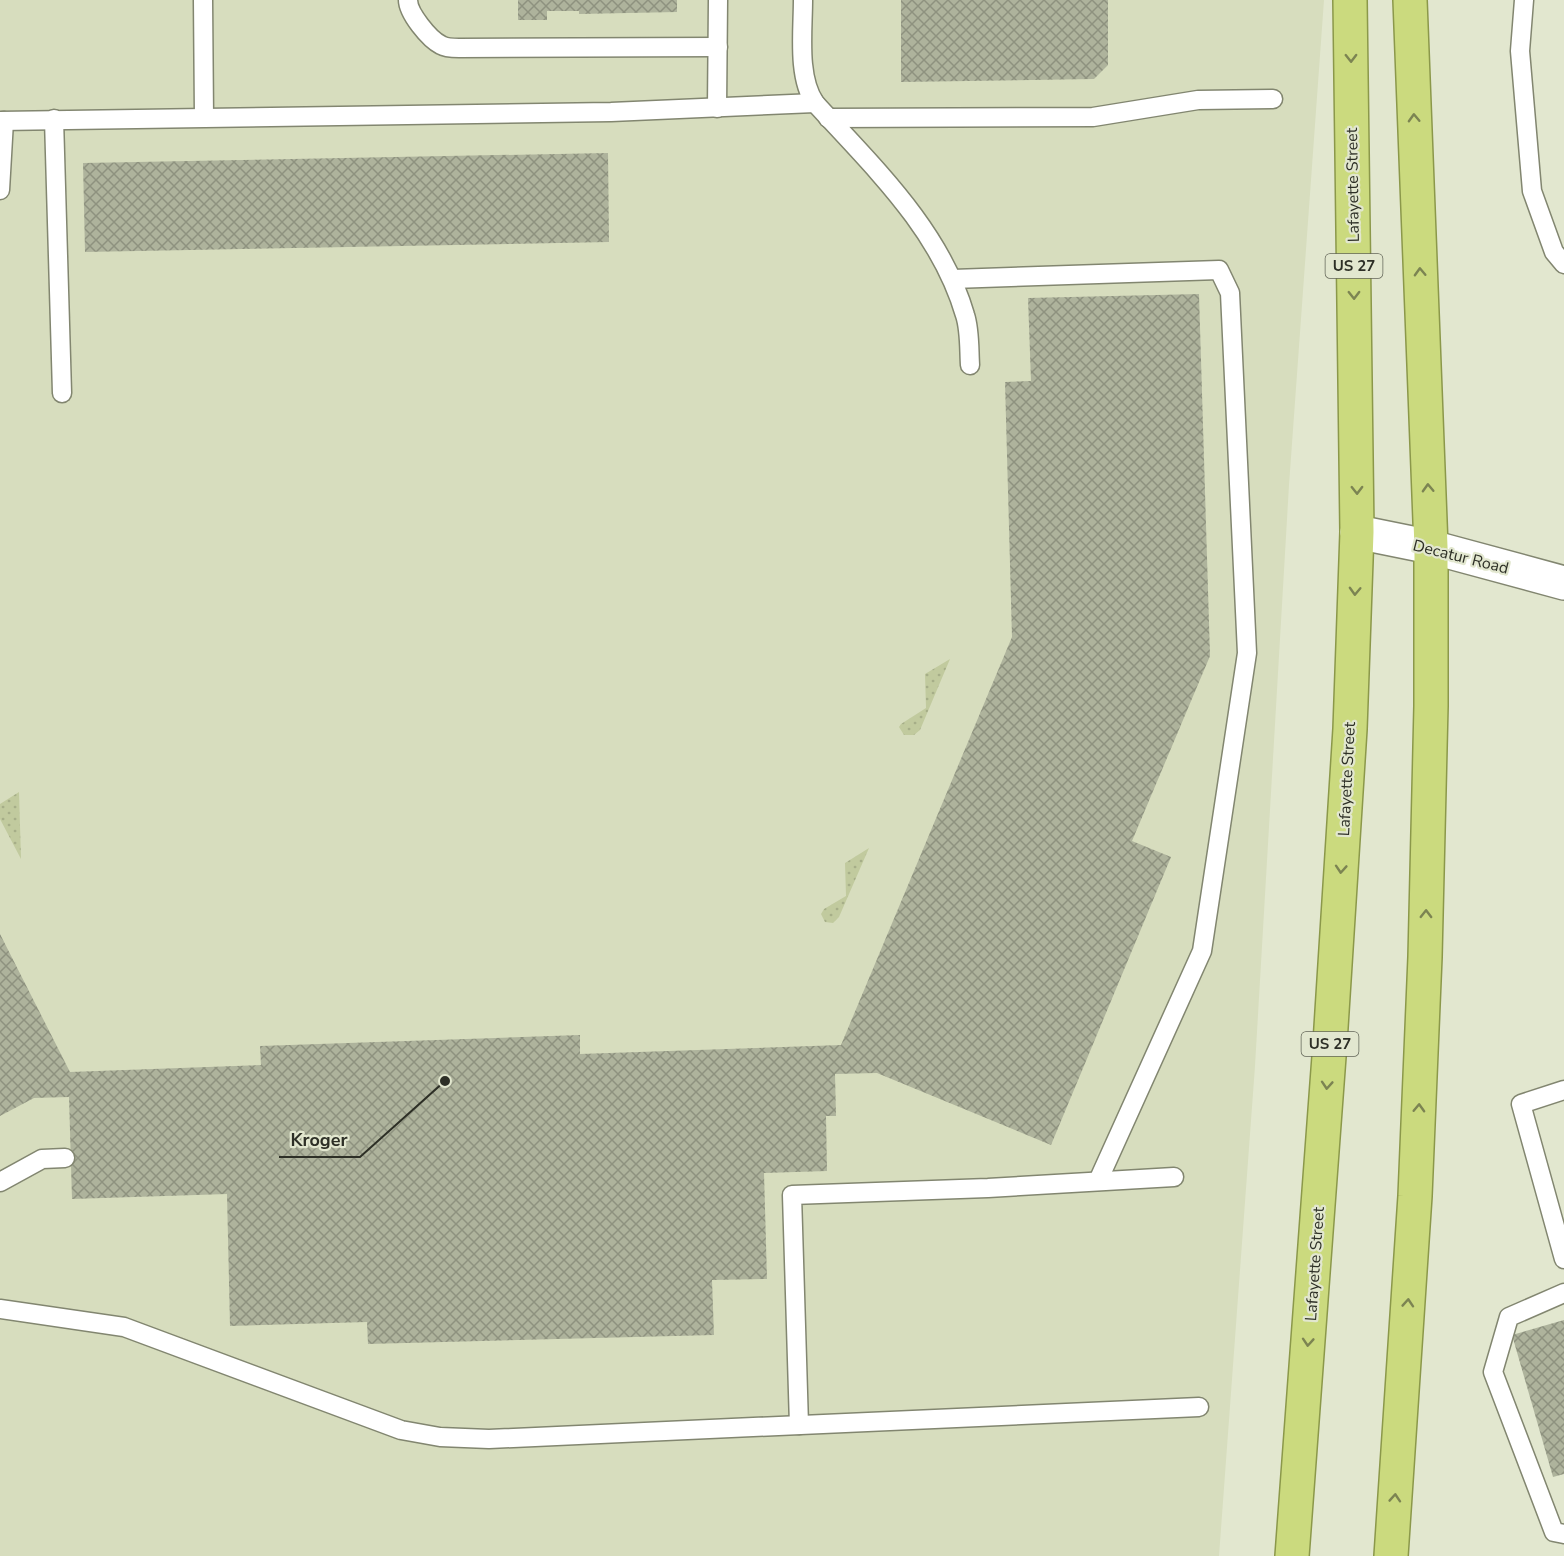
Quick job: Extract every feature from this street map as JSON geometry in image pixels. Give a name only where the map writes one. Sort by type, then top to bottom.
[{"type":"highway","name":"Lafayette Street","points":[[1292,1556],[1334,984],[1350,729],[1357,532],[1350,0]]},
{"type":"highway","points":[[1391,1556],[1415,1196],[1424,981],[1431,706],[1431,547],[1410,0]]},
{"type":"street","name":"Decatur Road","points":[[1357,532],[1431,547],[1564,583]]},
{"type":"lane","points":[[203,0],[204,117]]},
{"type":"lane","points":[[408,0],[408,7],[426,34],[442,46],[459,48],[718,47]]},
{"type":"lane","points":[[717,108],[718,0]]},
{"type":"lane","points":[[802,0],[804,79],[807,93],[903,202],[928,235],[952,279],[966,317],[970,365]]},
{"type":"lane","points":[[1524,0],[1520,51],[1532,191],[1554,252],[1564,264]]},
{"type":"lane","points":[[828,118],[1093,117],[1198,100],[1273,99]]},
{"type":"lane","points":[[0,190],[2,121],[612,112],[815,103]]},
{"type":"lane","points":[[54,119],[62,393]]},
{"type":"lane","points":[[952,279],[1219,270],[1230,293],[1246,642],[1245,665],[1202,951],[1098,1180]]},
{"type":"lane","points":[[1564,1090],[1521,1104],[1564,1260]]},
{"type":"lane","points":[[0,1182],[42,1159],[65,1158]]},
{"type":"lane","points":[[799,1425],[792,1195],[988,1188],[1174,1177]]},
{"type":"lane","points":[[1564,1293],[1509,1317],[1493,1371],[1554,1532],[1564,1534]]},
{"type":"lane","points":[[0,1309],[124,1328],[401,1430],[440,1437],[489,1439],[1199,1407]]},
{"type":"shaded area","points":[[0,0],[1324,0],[1289,485],[1255,1066],[1219,1556],[0,1556]]},
{"type":"shaded area","points":[[950,659],[920,730],[914,735],[904,735],[899,727],[901,724],[926,708],[925,674]]},
{"type":"shaded area","points":[[19,792],[21,859],[0,819],[0,804]]},
{"type":"shaded area","points":[[869,848],[839,917],[833,923],[825,922],[821,914],[824,909],[846,896],[845,863]]},
{"type":"building","points":[[518,0],[677,0],[677,12],[579,14],[579,11],[547,11],[547,20],[518,20]]},
{"type":"building","points":[[901,0],[1108,0],[1108,65],[1094,79],[901,82]]},
{"type":"building","points":[[608,153],[609,242],[85,252],[83,163]]},
{"type":"building","points":[[1199,294],[1210,656],[1132,841],[1171,857],[1051,1145],[877,1073],[835,1074],[836,1116],[826,1116],[827,1171],[764,1173],[767,1279],[712,1280],[714,1335],[368,1344],[367,1322],[230,1326],[227,1194],[72,1199],[69,1097],[34,1098],[0,1116],[0,934],[70,1072],[261,1065],[260,1046],[580,1035],[580,1054],[841,1045],[1012,637],[1005,382],[1031,381],[1028,298]]},
{"type":"building","points":[[1564,1320],[1564,1474],[1553,1477],[1512,1335]]},
{"type":"place","name":"Kroger","points":[[445,1081]]}]
